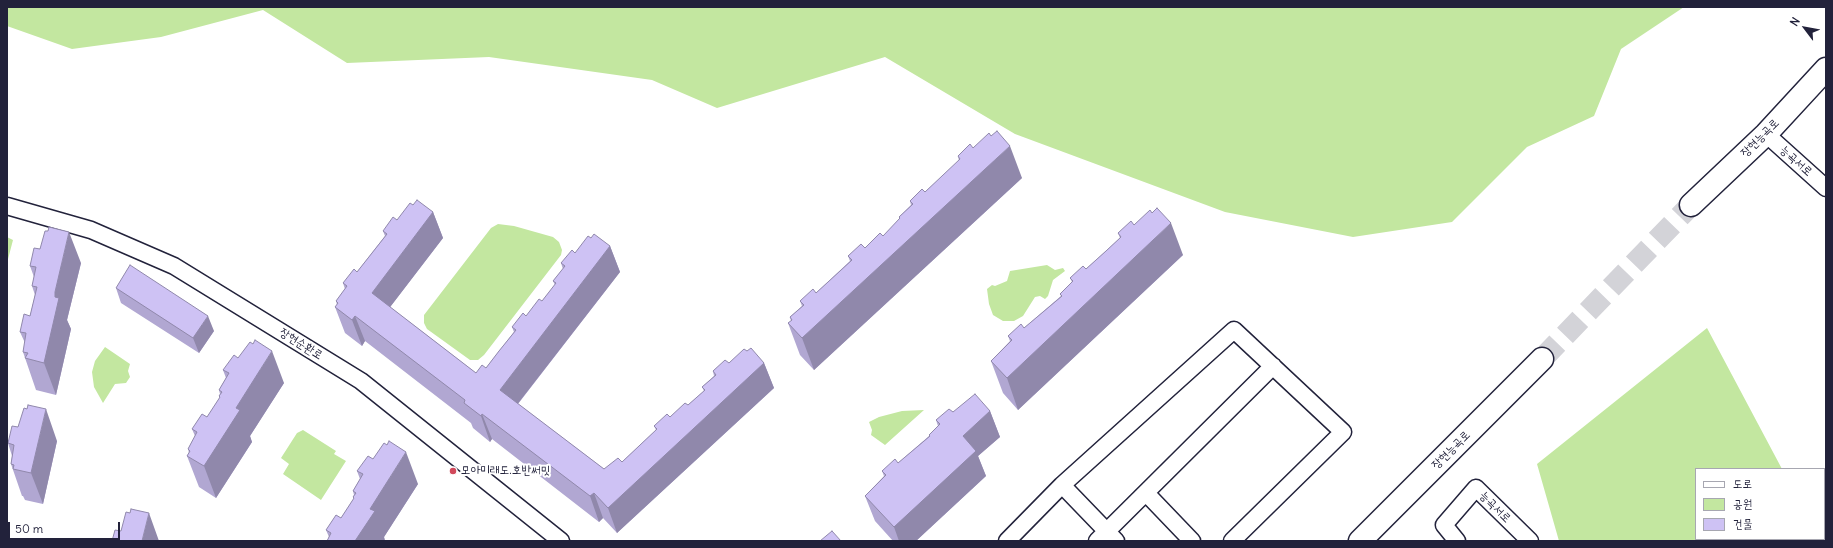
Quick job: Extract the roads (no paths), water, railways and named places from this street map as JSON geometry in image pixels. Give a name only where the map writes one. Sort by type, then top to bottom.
[{"type":"main road","name":"장현능곡로","points":[[1691,205],[1766,134],[1826,69]]},
{"type":"main road","name":"장현능곡로","points":[[1360,541],[1542,359]]},
{"type":"street","name":"능곡서로","points":[[1766,134],[1826,188]]},
{"type":"street","name":"장현순환로","points":[[7,206],[91,230],[174,266],[361,381],[561,541]]},
{"type":"street","points":[[1007,541],[1062,485],[1234,330],[1343,432],[1232,541]]},
{"type":"street","points":[[1062,485],[1106,538],[1146,494],[1274,366]]},
{"type":"street","name":"능곡서로","points":[[1457,541],[1444,525],[1476,488],[1530,541]]},
{"type":"street","points":[[1146,494],[1192,541]]},
{"type":"tunnel","points":[[1542,359],[1691,205]]},
{"type":"place","name":"모아미래도.호반써밋","points":[[453,471]]}]
